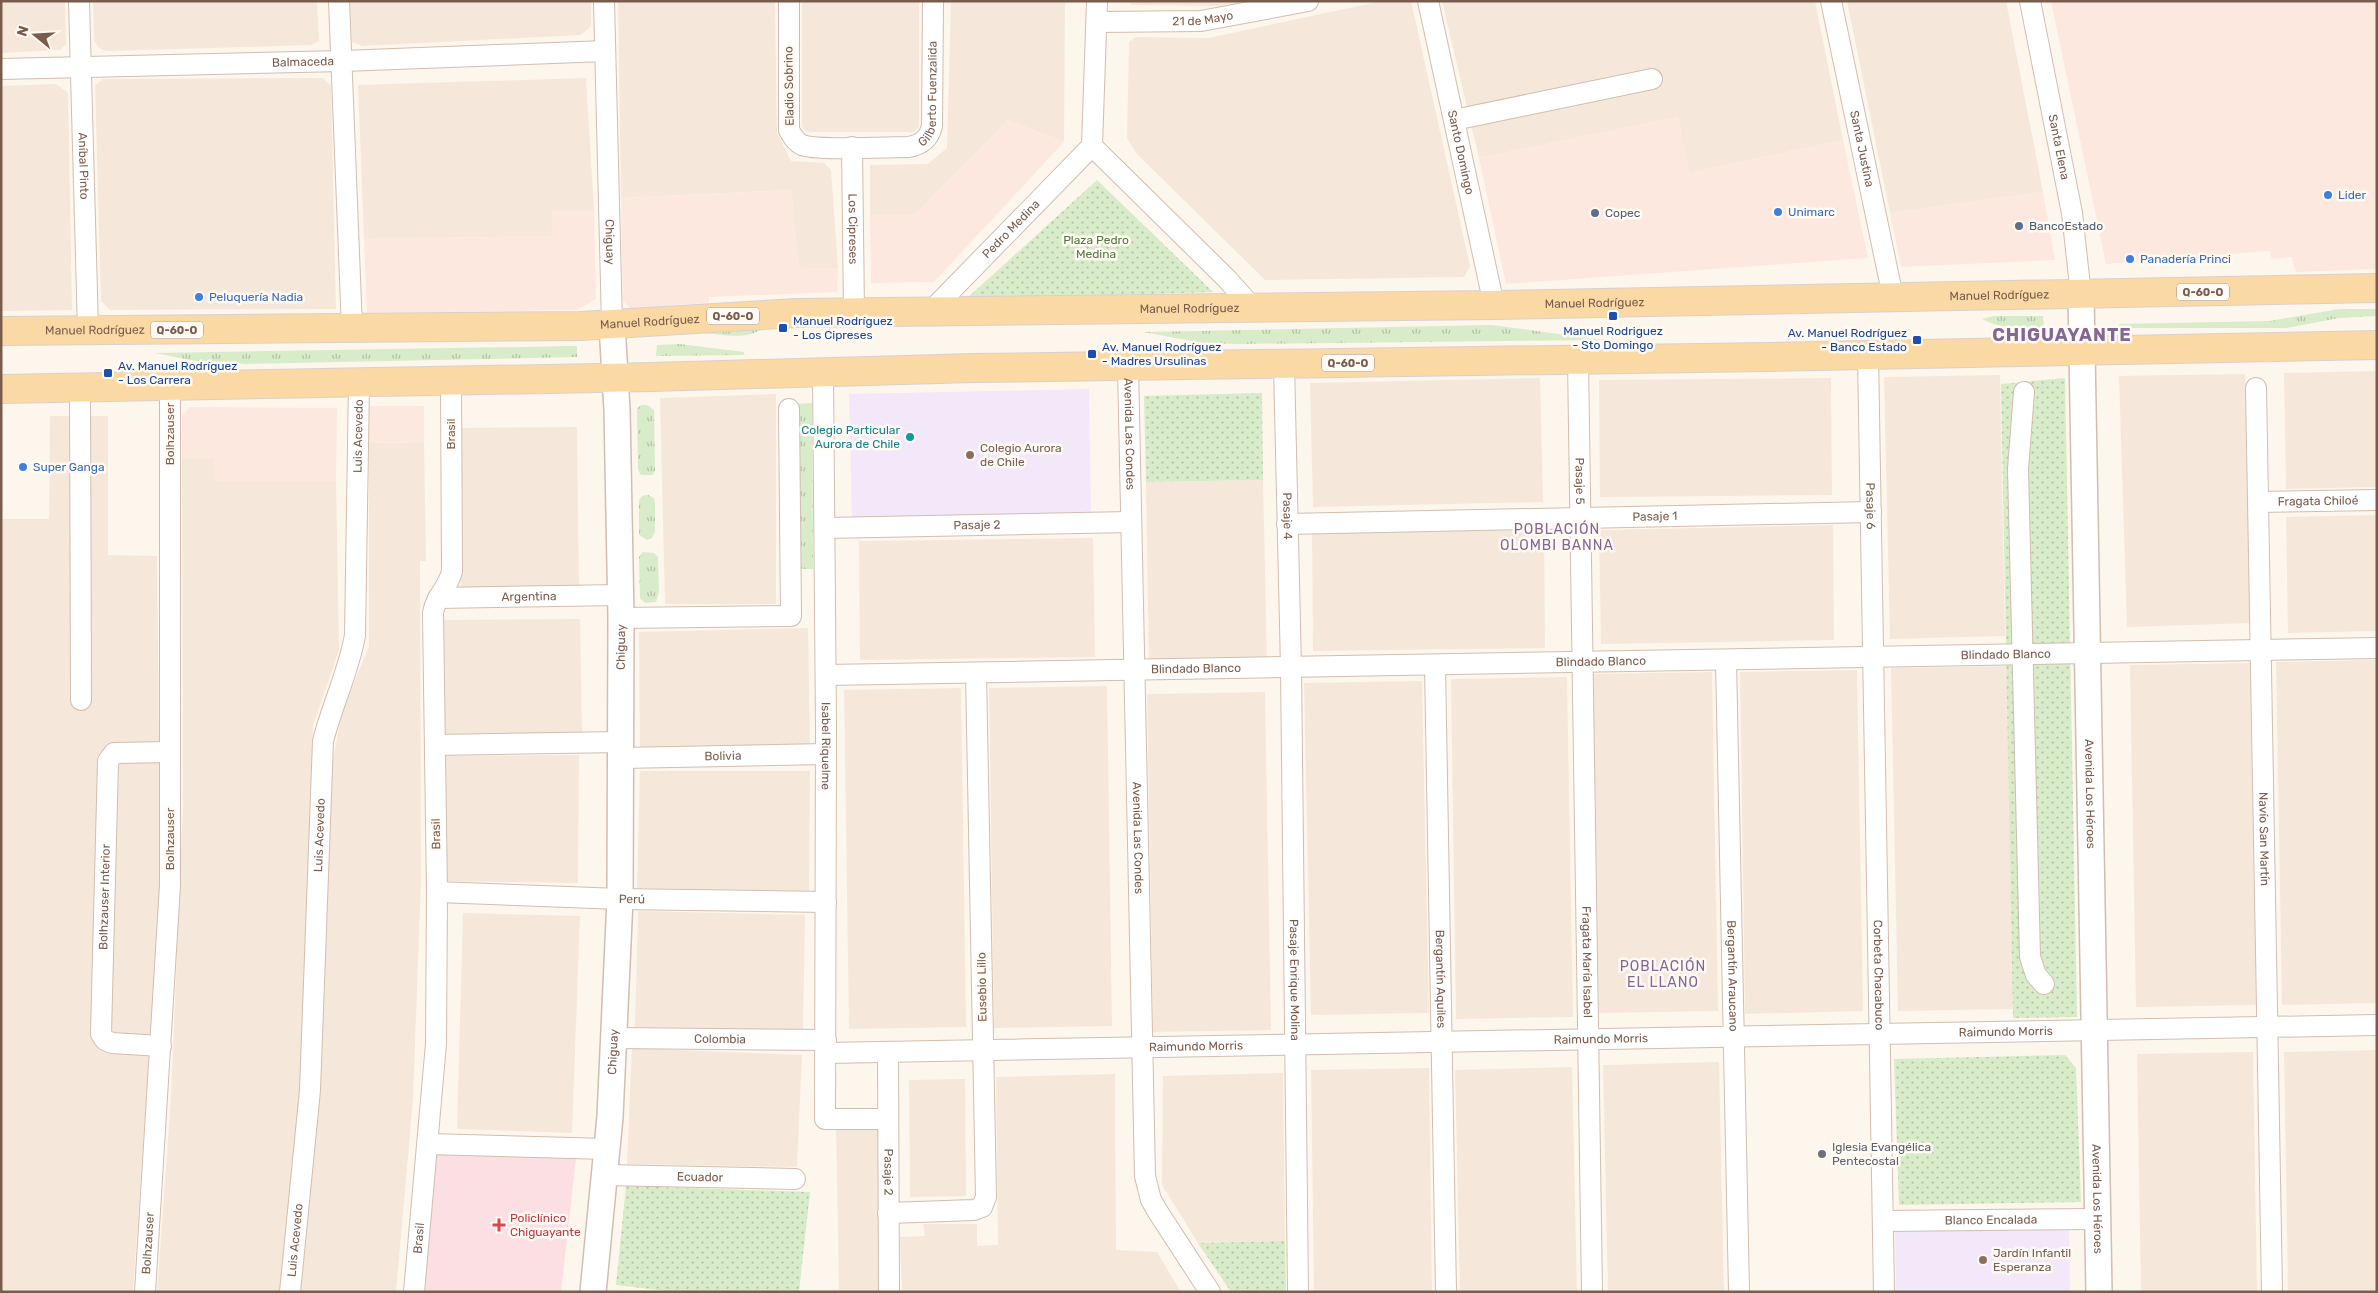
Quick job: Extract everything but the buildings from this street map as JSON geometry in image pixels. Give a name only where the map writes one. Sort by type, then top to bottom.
[{"type":"main road","name":"Manuel Rodríguez","points":[[1,331],[612,325],[797,312],[1494,305],[2377,288]]},
{"type":"main road","name":"Q-60-O","points":[[1,389],[615,378],[1128,366],[1578,360],[2377,345]]},
{"type":"street","name":"Aníbal Pinto","points":[[78,1],[88,330]]},
{"type":"street","points":[[340,1],[344,61],[352,329]]},
{"type":"street","name":"Chiguay","points":[[593,1292],[608,1149],[615,1038],[620,899],[621,607],[604,1]]},
{"type":"street","name":"Eladio Sobrino","points":[[789,1],[789,130],[796,141],[807,146],[852,147]]},
{"type":"street","name":"Gilberto Fuenzalida","points":[[852,147],[916,146],[928,137],[932,126],[933,1]]},
{"type":"street","points":[[1097,1],[1098,22],[1092,146],[1227,279],[1253,308]]},
{"type":"street","name":"21 de Mayo","points":[[1098,22],[1201,21],[1308,1]]},
{"type":"street","name":"Santo Domingo","points":[[1428,1],[1494,305]]},
{"type":"street","name":"Santa Justina","points":[[1831,1],[1893,297]]},
{"type":"street","name":"Santa Elena","points":[[2030,1],[2072,213],[2082,295]]},
{"type":"street","name":"Balmaceda","points":[[1,69],[344,61],[605,51]]},
{"type":"street","points":[[1454,120],[1652,79]]},
{"type":"street","name":"Pedro Medina","points":[[930,312],[1092,146]]},
{"type":"street","name":"Los Cipreses","points":[[852,147],[854,312]]},
{"type":"street","name":"Avenida Los Héroes","points":[[2082,295],[2081,350],[2099,1292]]},
{"type":"street","name":"Pasaje 6","points":[[1868,355],[1874,657]]},
{"type":"street","name":"Pasaje 5","points":[[1578,360],[1582,663]]},
{"type":"street","name":"Pasaje 4","points":[[1284,364],[1291,668]]},
{"type":"street","name":"Avenida Las Condes","points":[[1128,366],[1144,1162],[1147,1187],[1151,1200],[1165,1225],[1210,1292]]},
{"type":"street","name":"Isabel Riquelme","points":[[823,372],[826,675],[825,1119],[888,1119]]},
{"type":"street","name":"Brasil","points":[[414,1292],[429,1144],[436,1044],[437,892],[433,613],[438,598],[448,582],[452,571],[451,381]]},
{"type":"street","name":"Luis Acevedo","points":[[290,1292],[310,1090],[323,741],[330,711],[347,668],[354,634],[359,383]]},
{"type":"street","name":"Bolhzauser","points":[[145,1292],[170,876],[170,386]]},
{"type":"street","points":[[80,388],[81,700]]},
{"type":"street","name":"Navío San Martín","points":[[2256,388],[2272,1292]]},
{"type":"street","points":[[2024,392],[2019,448],[2030,957],[2036,975],[2044,984]]},
{"type":"street","name":"Argentina","points":[[438,598],[791,616],[789,409]]},
{"type":"street","name":"Fragata Chiloé","points":[[2258,502],[2377,500]]},
{"type":"street","name":"Pasaje 1","points":[[1288,524],[1871,512]]},
{"type":"street","name":"Pasaje 2","points":[[825,528],[1130,522]]},
{"type":"street","name":"Blindado Blanco","points":[[826,675],[2377,648]]},
{"type":"street","name":"Corbeta Chacabuco","points":[[1874,657],[1884,1292]]},
{"type":"street","name":"Bergantín Araucano","points":[[1726,660],[1739,1292]]},
{"type":"street","name":"Fragata María Isabel","points":[[1582,663],[1592,1292]]},
{"type":"street","name":"Bergantín Aquiles","points":[[1435,665],[1446,1292]]},
{"type":"street","name":"Pasaje Enrique Molina","points":[[1291,668],[1298,1292]]},
{"type":"street","name":"Eusebio Lillo","points":[[888,1213],[974,1210],[979,1209],[985,1202],[976,673]]},
{"type":"street","name":"Bolivia","points":[[435,745],[826,754]]},
{"type":"street","name":"Bolhzauser Interior","points":[[161,1046],[108,1042],[101,1034],[108,761],[114,753],[170,752]]},
{"type":"street","name":"Perú","points":[[437,892],[620,899],[826,902]]},
{"type":"street","name":"Raimundo Morris","points":[[826,1046],[888,1052],[1296,1043],[2377,1025]]},
{"type":"street","name":"Colombia","points":[[615,1038],[826,1046]]},
{"type":"street","name":"Pasaje 2","points":[[888,1052],[889,1292]]},
{"type":"street","points":[[429,1144],[608,1149]]},
{"type":"street","name":"Ecuador","points":[[605,1175],[795,1179]]},
{"type":"street","name":"Blanco Encalada","points":[[1883,1222],[2098,1219]]},
{"type":"shaded area","points":[[1,1],[65,1],[66,44],[60,50],[1,53]]},
{"type":"shaded area","points":[[93,1],[317,1],[319,41],[312,45],[106,51],[99,48],[94,41]]},
{"type":"shaded area","points":[[350,1],[591,1],[591,26],[581,35],[363,46],[352,42]]},
{"type":"shaded area","points":[[618,1],[775,1],[777,133],[791,161],[824,163],[831,170],[838,268],[799,269],[791,190],[621,198]]},
{"type":"shaded area","points":[[802,1],[919,1],[919,126],[914,132],[807,132],[802,127]]},
{"type":"shaded area","points":[[951,1],[1065,1],[1064,142],[1008,120],[915,215],[870,215],[870,165],[928,164],[947,148]]},
{"type":"shaded area","points":[[1131,1],[1246,1],[1219,6],[1131,5]]},
{"type":"shaded area","points":[[1382,1],[1411,1],[1470,266],[1464,277],[1265,280],[1136,153],[1127,138],[1129,42],[1136,37],[1208,38]]},
{"type":"shaded area","points":[[1442,1],[1815,1],[1843,140],[1689,173],[1678,117],[1479,158]]},
{"type":"shaded area","points":[[1847,1],[2006,1],[2043,192],[1890,213]]},
{"type":"shaded area","points":[[2051,1],[2377,1],[2377,269],[2296,272],[2292,257],[2272,259],[2269,251],[2106,264]]},
{"type":"shaded area","points":[[323,78],[331,86],[336,309],[110,310],[101,301],[95,86],[103,79]]},
{"type":"shaded area","points":[[586,78],[594,210],[552,210],[552,236],[364,239],[358,85]]},
{"type":"shaded area","points":[[56,84],[68,93],[72,310],[1,311],[1,86]]},
{"type":"shaded area","points":[[1678,117],[1689,173],[1843,140],[1868,258],[1506,284],[1479,158]]},
{"type":"shaded area","points":[[1008,120],[1064,142],[934,282],[871,283],[870,215],[915,215]]},
{"type":"shaded area","points":[[791,190],[799,269],[838,268],[837,292],[709,297],[709,303],[671,305],[672,312],[634,312],[623,301],[621,198]]},
{"type":"shaded area","points":[[2043,192],[2055,260],[1901,267],[1890,213]]},
{"type":"shaded area","points":[[552,210],[594,210],[596,299],[577,310],[367,313],[364,239],[552,236]]},
{"type":"shaded area","points":[[2377,371],[2377,487],[2286,489],[2284,373]]},
{"type":"shaded area","points":[[2245,374],[2253,623],[2127,627],[2119,376]]},
{"type":"shaded area","points":[[2000,375],[2005,636],[1890,639],[1884,377]]},
{"type":"shaded area","points":[[1540,378],[1543,502],[1313,507],[1310,383]]},
{"type":"shaded area","points":[[1831,378],[1832,495],[1600,497],[1599,380]]},
{"type":"shaded area","name":"Colegio Aurora de Chile","points":[[1089,389],[1091,515],[852,521],[849,394]]},
{"type":"shaded area","points":[[776,394],[776,604],[665,604],[660,398]]},
{"type":"shaded area","points":[[368,406],[424,406],[424,442],[369,443]]},
{"type":"shaded area","points":[[190,407],[337,408],[336,481],[214,481],[214,458],[182,458],[182,416]]},
{"type":"shaded area","points":[[50,416],[108,416],[108,555],[157,556],[159,909],[133,1292],[1,1292],[1,519],[49,519]]},
{"type":"shaded area","points":[[577,427],[579,591],[461,593],[460,428]]},
{"type":"shaded area","points":[[424,442],[426,561],[420,561],[421,880],[413,1099],[396,1292],[299,1292],[320,1091],[331,771],[342,712],[369,646],[369,443]]},
{"type":"shaded area","points":[[182,458],[214,458],[214,481],[336,481],[339,650],[313,725],[303,1050],[296,1148],[281,1292],[157,1292],[171,1097],[183,804]]},
{"type":"shaded area","points":[[1263,480],[1267,662],[1149,665],[1146,482]]},
{"type":"shaded area","points":[[2377,515],[2377,631],[2288,633],[2286,517]]},
{"type":"shaded area","points":[[1833,525],[1834,640],[1601,644],[1599,530]]},
{"type":"shaded area","points":[[1544,530],[1545,648],[1313,651],[1312,533]]},
{"type":"shaded area","points":[[1093,538],[1095,657],[860,660],[859,541]]},
{"type":"shaded area","points":[[580,619],[582,735],[440,737],[439,620]]},
{"type":"shaded area","points":[[808,628],[810,747],[640,749],[639,632]]},
{"type":"shaded area","points":[[2377,660],[2377,1003],[2282,1005],[2276,662]]},
{"type":"shaded area","points":[[2250,663],[2256,1005],[2136,1007],[2130,665]]},
{"type":"shaded area","points":[[2007,666],[2013,1009],[1898,1011],[1891,668]]},
{"type":"shaded area","points":[[1857,670],[1863,1011],[1745,1014],[1740,672]]},
{"type":"shaded area","points":[[1712,672],[1718,1011],[1599,1013],[1593,674]]},
{"type":"shaded area","points":[[1567,677],[1573,1017],[1456,1019],[1451,679]]},
{"type":"shaded area","points":[[1422,681],[1429,1013],[1311,1015],[1304,683]]},
{"type":"shaded area","points":[[1107,686],[1112,1026],[994,1028],[989,688]]},
{"type":"shaded area","points":[[961,688],[966,1027],[849,1029],[844,690]]},
{"type":"shaded area","points":[[1265,692],[1271,1030],[1153,1032],[1147,694]]},
{"type":"shaded area","points":[[579,755],[578,883],[443,881],[442,756]]},
{"type":"shaded area","points":[[640,771],[810,771],[809,891],[637,888]]},
{"type":"shaded area","points":[[638,911],[805,915],[803,1031],[635,1027]]},
{"type":"shaded area","points":[[463,913],[580,916],[572,1133],[457,1129]]},
{"type":"shaded area","points":[[632,1048],[802,1055],[797,1167],[627,1164]]},
{"type":"shaded area","points":[[2377,1050],[2377,1292],[2288,1292],[2284,1052]]},
{"type":"shaded area","points":[[2253,1052],[2257,1292],[2141,1292],[2137,1054]]},
{"type":"shaded area","points":[[1719,1062],[1724,1292],[1608,1292],[1603,1065]]},
{"type":"shaded area","points":[[1572,1067],[1577,1292],[1460,1292],[1455,1070]]},
{"type":"shaded area","points":[[1429,1068],[1432,1292],[1314,1292],[1311,1070]]},
{"type":"shaded area","points":[[1283,1073],[1285,1241],[1198,1243],[1162,1185],[1163,1076]]},
{"type":"shaded area","points":[[1115,1074],[1116,1250],[1157,1252],[1181,1292],[902,1292],[900,1237],[925,1236],[923,1224],[977,1224],[977,1246],[998,1245],[996,1077]]},
{"type":"shaded area","points":[[965,1079],[966,1196],[910,1197],[909,1080]]},
{"type":"shaded area","points":[[836,1125],[879,1125],[881,1292],[839,1292]]},
{"type":"shaded area","name":"Policlínico Chiguayante","points":[[436,1153],[576,1158],[561,1292],[422,1292]]},
{"type":"shaded area","name":"Jardín Infantil Esperanza","points":[[2069,1225],[2070,1292],[1896,1292],[1895,1229]]},
{"type":"green space","name":"Plaza Pedro Medina","points":[[1097,180],[1213,292],[965,300]]},
{"type":"green space","points":[[2339,309],[2377,309],[2377,316],[2339,318],[2287,328],[2120,328],[2119,324],[2270,321]]},
{"type":"green space","points":[[1993,316],[2043,316],[2044,329],[2004,327],[1982,319]]},
{"type":"green space","points":[[1492,325],[1603,340],[1237,344],[1203,343],[1143,332]]},
{"type":"green space","points":[[763,328],[748,335],[739,336],[692,332]]},
{"type":"green space","points":[[680,344],[744,352],[744,355],[656,356],[657,345]]},
{"type":"green space","points":[[577,346],[577,357],[246,364],[195,361],[155,353]]},
{"type":"green space","points":[[122,369],[160,370],[201,374],[123,378]]},
{"type":"green space","points":[[2065,378],[2077,1017],[2013,1018],[2001,384]]},
{"type":"green space","points":[[1262,393],[1263,480],[1146,482],[1144,396]]},
{"type":"green space","points":[[812,403],[813,569],[796,569],[795,404]]},
{"type":"green space","points":[[647,405],[654,410],[655,470],[653,475],[641,475],[638,470],[637,408]]},
{"type":"green space","points":[[648,495],[654,498],[655,502],[655,531],[652,538],[647,540],[639,535],[639,500],[642,496]]},
{"type":"green space","points":[[643,552],[654,553],[658,557],[659,592],[656,602],[645,603],[640,598],[639,557]]},
{"type":"green space","points":[[2065,1055],[2076,1068],[2081,1202],[1899,1205],[1894,1059]]},
{"type":"green space","points":[[626,1186],[810,1192],[799,1292],[676,1292],[616,1285]]},
{"type":"green space","points":[[1285,1241],[1286,1292],[1231,1292],[1198,1243]]},
{"type":"place","name":"Lider","points":[[2328,195]]},
{"type":"place","name":"Unimarc","points":[[1778,212]]},
{"type":"place","name":"Copec","points":[[1595,213]]},
{"type":"place","name":"BancoEstado","points":[[2019,226]]},
{"type":"place","name":"Panadería Princi","points":[[2130,259]]},
{"type":"place","name":"Peluquería Nadia","points":[[199,297]]},
{"type":"place","name":"Manuel Rodriguez - Sto Domingo","points":[[1613,316]]},
{"type":"place","name":"Manuel Rodríguez - Los Cipreses","points":[[783,328]]},
{"type":"place","name":"Av. Manuel Rodríguez - Banco Estado","points":[[1917,340]]},
{"type":"place","name":"Av. Manuel Rodríguez - Madres Ursulinas","points":[[1092,354]]},
{"type":"place","name":"Av. Manuel Rodríguez - Los Carrera","points":[[108,373]]},
{"type":"place","name":"Colegio Particular Aurora de Chile","points":[[910,437]]},
{"type":"place","name":"Colegio Aurora de Chile","points":[[970,455]]},
{"type":"place","name":"Super Ganga","points":[[23,467]]},
{"type":"place","name":"Iglesia Evangélica Pentecostal","points":[[1822,1154]]},
{"type":"place","name":"Policlínico Chiguayante","points":[[499,1225]]},
{"type":"place","name":"Jardín Infantil Esperanza","points":[[1983,1260]]},
{"type":"district","name":"CHIGUAYANTE","points":[[2062,335]]},
{"type":"district","name":"POBLACIÓN OLOMBI BANNA","points":[[1557,538]]},
{"type":"district","name":"POBLACIÓN EL LLANO","points":[[1663,974]]}]
